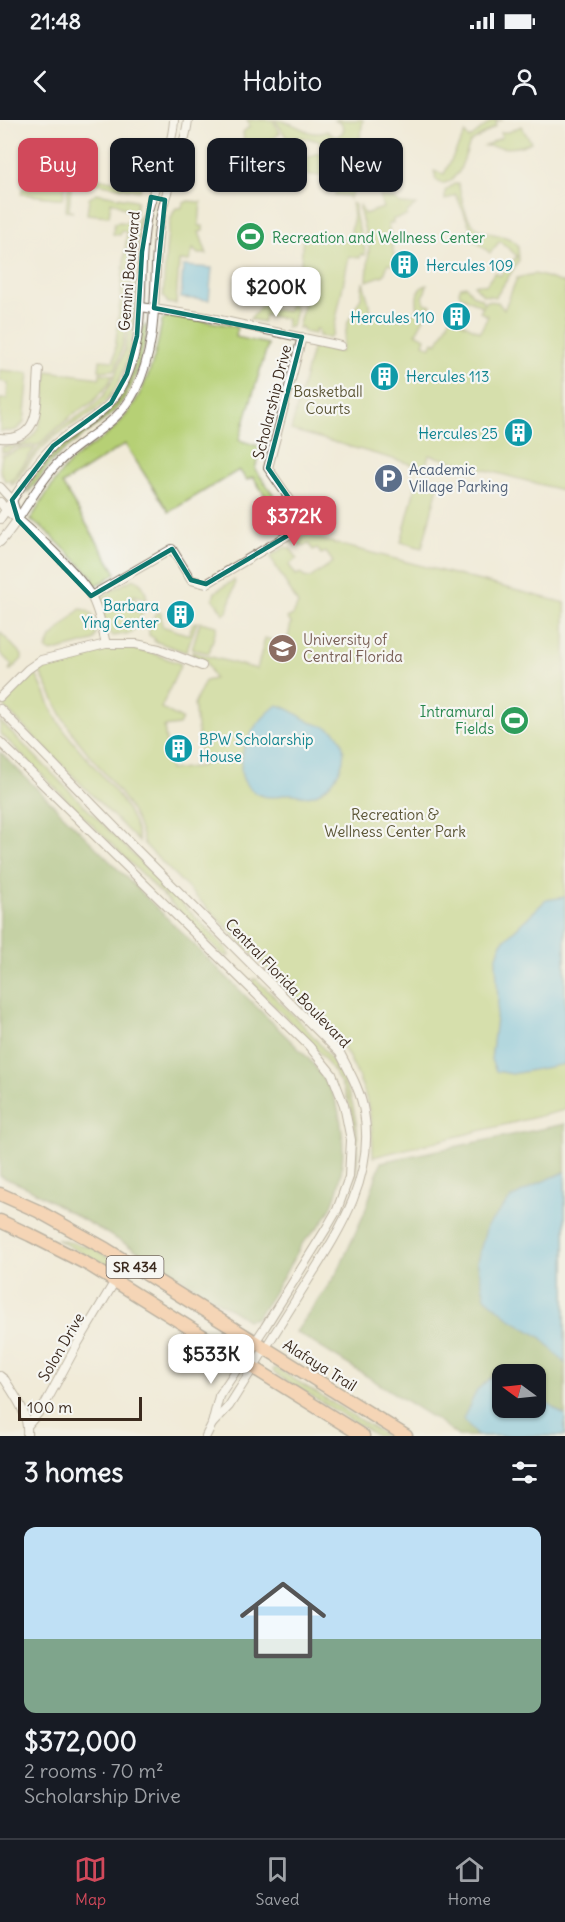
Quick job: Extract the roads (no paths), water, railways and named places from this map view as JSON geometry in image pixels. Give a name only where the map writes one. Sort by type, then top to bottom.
[{"type":"main road","name":"Alafaya Trail","points":[[0,1194],[38,1211],[106,1249],[406,1436]]},
{"type":"main road","points":[[0,1203],[38,1211]]},
{"type":"main road","name":"SR 434","points":[[0,1221],[58,1248],[116,1281],[363,1436]]},
{"type":"street","name":"Gemini Boulevard","points":[[0,519],[40,460],[66,436],[102,412],[119,392],[133,356],[141,306],[142,252],[151,197],[170,140],[174,120]]},
{"type":"street","points":[[0,542],[55,466],[105,427],[128,403],[135,390],[144,369],[153,327],[156,250],[160,219],[183,149],[188,120]]},
{"type":"street","points":[[151,197],[165,200]]},
{"type":"street","points":[[141,306],[206,316],[341,346]]},
{"type":"street","name":"Scholarship Drive","points":[[91,596],[172,549],[191,579],[206,584],[307,524],[268,468],[302,338]]},
{"type":"street","points":[[0,438],[21,437],[33,424],[39,370]]},
{"type":"street","points":[[0,487],[12,500],[18,520]]},
{"type":"street","points":[[0,502],[73,572],[91,596],[100,617],[106,644]]},
{"type":"street","points":[[0,696],[27,669],[41,660],[106,644],[136,644],[159,649],[202,666]]},
{"type":"street","name":"Central Florida Boulevard","points":[[0,709],[340,1053],[354,1081],[364,1112],[366,1146],[361,1180],[347,1216],[260,1345],[242,1360],[219,1396],[207,1436]]},
{"type":"street","name":"Central Florida Boulevard","points":[[0,742],[300,1038],[332,1074],[344,1105],[351,1140],[349,1177],[337,1210],[260,1345],[254,1368],[229,1406],[212,1424]]},
{"type":"street","name":"Solon Drive","points":[[28,1425],[44,1406],[78,1343],[116,1281]]},
{"type":"street","points":[[0,1376],[24,1411],[28,1425],[27,1436]]},
{"type":"water","points":[[183,266],[212,268],[209,300],[181,298]]},
{"type":"water","points":[[277,705],[310,722],[329,728],[341,740],[343,759],[341,768],[336,777],[322,791],[306,796],[289,794],[266,797],[250,789],[243,779],[241,766],[244,747],[257,724]]},
{"type":"water","points":[[565,897],[565,1064],[512,1074],[496,1071],[491,1060],[498,1001],[496,960],[501,943],[546,900]]},
{"type":"water","points":[[565,1172],[565,1364],[542,1338],[512,1320],[485,1297],[477,1261],[487,1226],[511,1198]]},
{"type":"water","points":[[492,1376],[492,1418],[546,1418],[546,1402],[565,1416],[565,1436],[477,1436],[463,1419],[477,1390]]},
{"type":"place","name":"Recreation and Wellness Center","points":[[251,237]]},
{"type":"place","name":"Hercules 109","points":[[405,265]]},
{"type":"place","name":"Hercules 110","points":[[456,317]]},
{"type":"place","name":"Hercules 113","points":[[385,376]]},
{"type":"place","name":"Hercules 25","points":[[519,433]]},
{"type":"place","name":"Academic Village Parking","points":[[388,478]]},
{"type":"place","name":"Barbara Ying Center","points":[[180,614]]},
{"type":"place","name":"University of Central Florida","points":[[282,648]]},
{"type":"place","name":"Intramural Fields","points":[[515,720]]},
{"type":"place","name":"BPW Scholarship House","points":[[178,748]]},
{"type":"park label","name":"Basketball Courts","points":[[328,400]]},
{"type":"park label","name":"Recreation & Wellness Center Park","points":[[395,822]]}]
